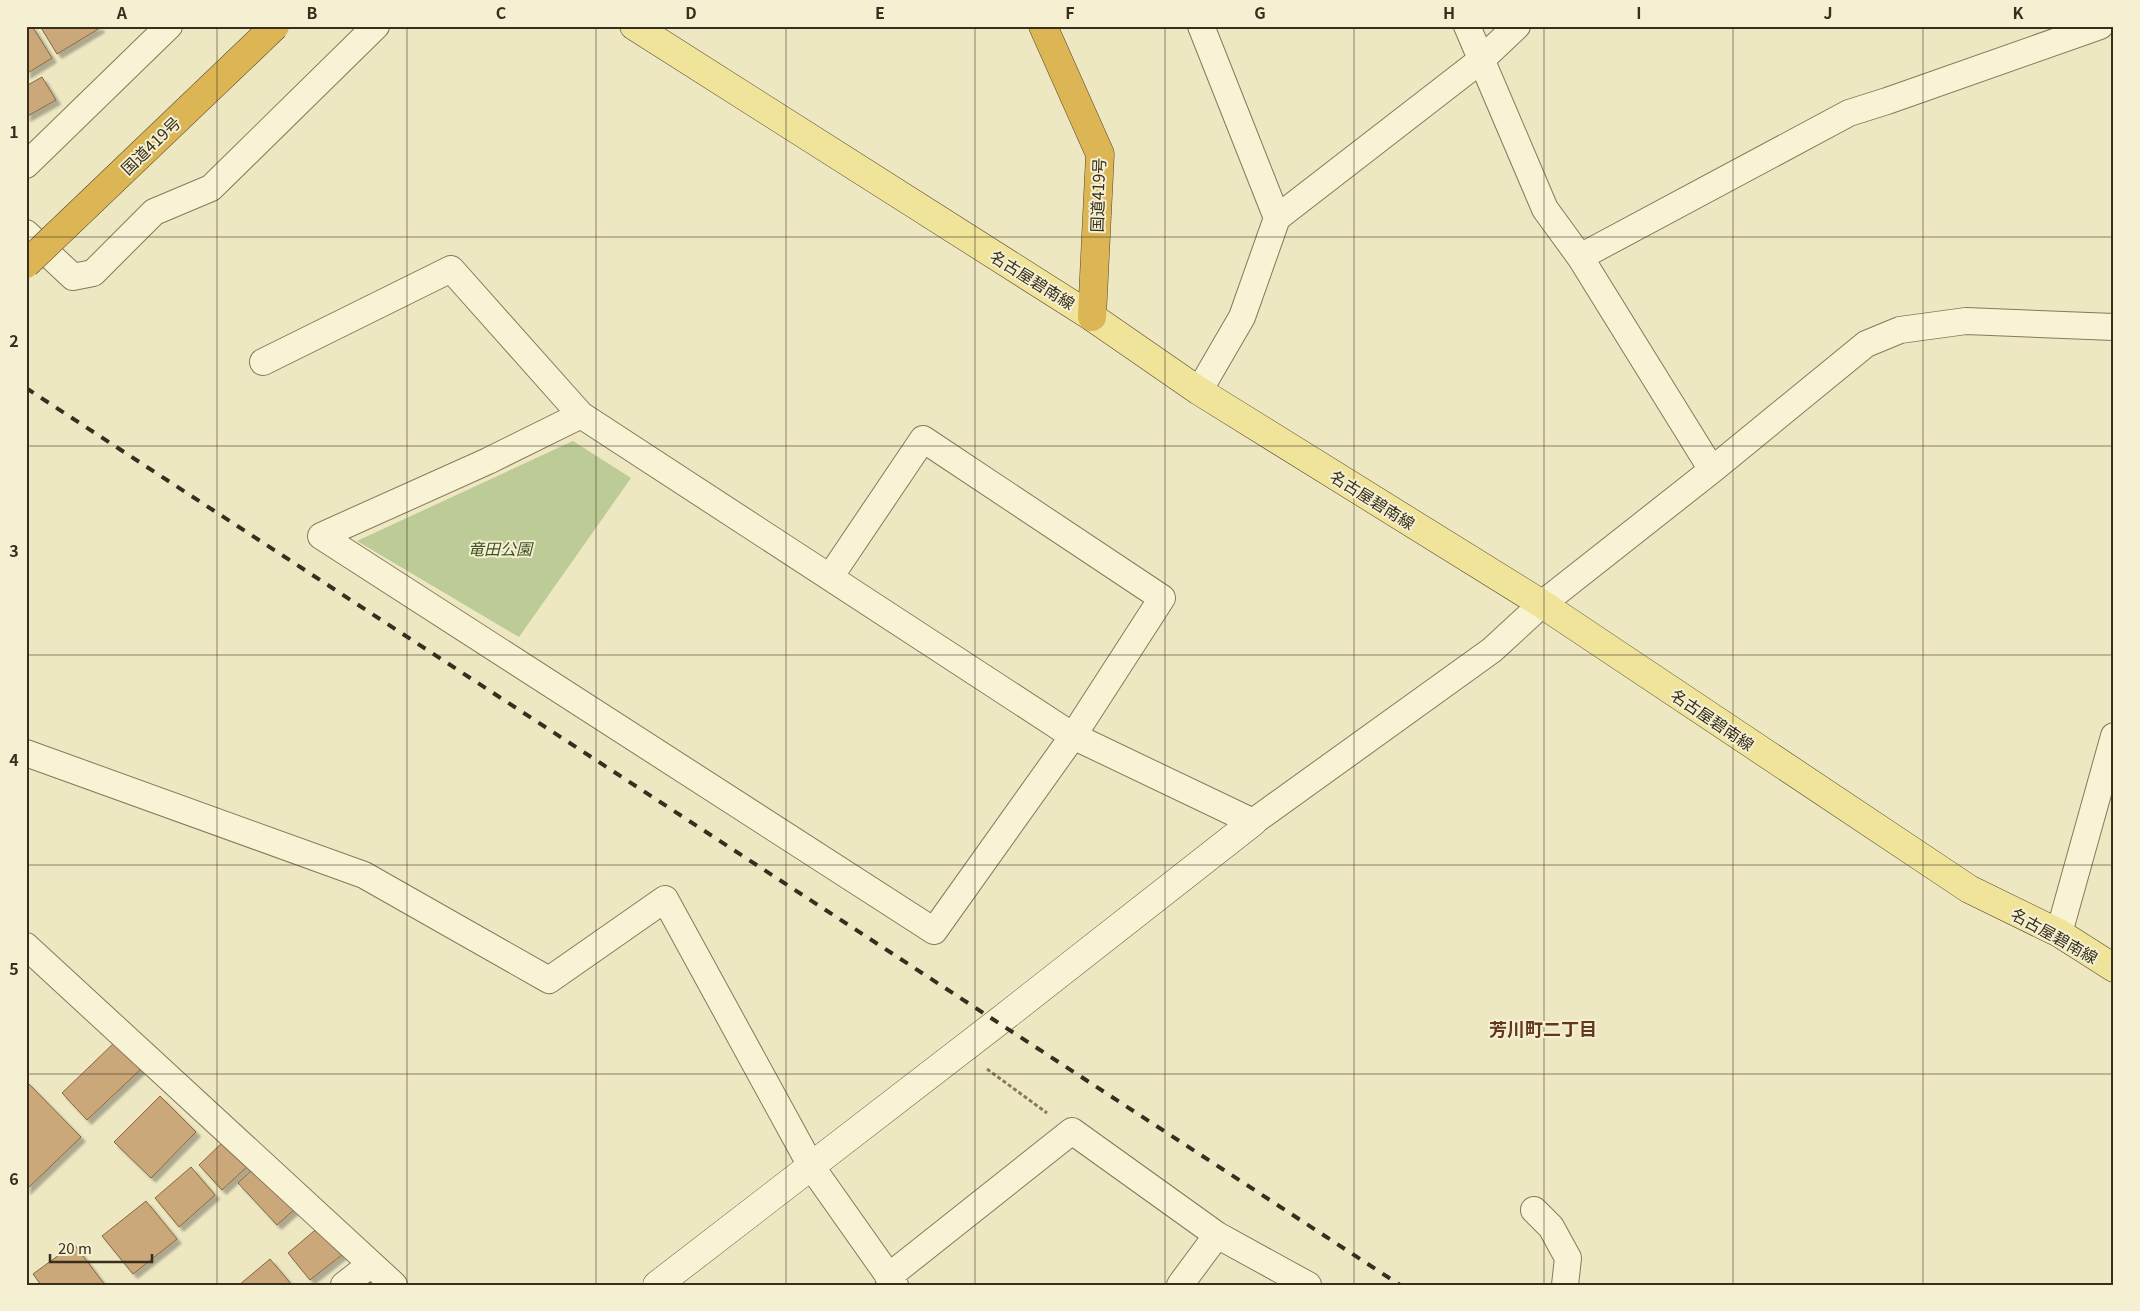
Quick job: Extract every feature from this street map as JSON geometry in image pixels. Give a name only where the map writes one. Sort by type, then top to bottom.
[{"type":"highway","name":"国道419号","points":[[26,264],[275,26]]},
{"type":"highway","name":"国道419号","points":[[1043,26],[1100,154],[1092,317]]},
{"type":"main road","name":"名古屋碧南線","points":[[634,26],[1092,317],[1199,391],[1542,604],[1969,889],[2059,933],[2114,968]]},
{"type":"street","points":[[26,165],[169,26]]},
{"type":"street","points":[[26,233],[73,277],[93,273],[154,212],[211,188],[376,26]]},
{"type":"street","points":[[1201,26],[1277,218]]},
{"type":"street","points":[[1467,26],[1545,209],[1580,256],[1712,470]]},
{"type":"street","points":[[1199,391],[1242,317],[1277,218],[1481,60],[1517,26]]},
{"type":"street","points":[[1580,256],[1848,113],[2100,26]]},
{"type":"street","points":[[263,362],[451,269],[581,416],[1073,736],[1253,822]]},
{"type":"street","points":[[657,1285],[1253,822],[1492,650],[1542,604],[1712,470],[1866,344],[1900,330],[1966,321],[2114,327]]},
{"type":"street","points":[[581,416],[488,461],[321,536],[934,931],[1073,736],[1162,598],[923,439],[830,578]]},
{"type":"street","points":[[2059,933],[2114,736]]},
{"type":"street","points":[[26,752],[364,875],[549,980],[664,899],[811,1166],[892,1281],[1072,1131],[1217,1235],[1308,1285]]},
{"type":"street","points":[[26,946],[394,1285]]},
{"type":"street","points":[[1534,1210],[1551,1227],[1568,1258],[1565,1285]]},
{"type":"street","points":[[1180,1285],[1217,1235]]},
{"type":"street","points":[[344,1285],[371,1264]]},
{"type":"path","points":[[961,1050],[1072,1131]]},
{"type":"green space","name":"竜田公園","points":[[573,441],[631,478],[519,637],[357,541]]},
{"type":"building","points":[[26,26],[32,26],[52,58],[26,74]]},
{"type":"building","points":[[40,26],[99,26],[100,28],[57,54]]},
{"type":"building","points":[[42,77],[56,100],[26,117],[26,86]]},
{"type":"building","points":[[116,1041],[142,1068],[87,1120],[62,1093]]},
{"type":"building","points":[[26,1081],[81,1137],[26,1190]]},
{"type":"building","points":[[160,1096],[196,1132],[151,1178],[114,1142]]},
{"type":"building","points":[[226,1139],[250,1164],[222,1190],[199,1165]]},
{"type":"building","points":[[191,1167],[215,1195],[179,1227],[155,1198]]},
{"type":"building","points":[[255,1167],[295,1209],[277,1225],[238,1183]]},
{"type":"building","points":[[146,1201],[177,1239],[133,1274],[102,1236]]},
{"type":"building","points":[[320,1226],[343,1254],[310,1280],[288,1253]]},
{"type":"building","points":[[74,1244],[105,1285],[41,1285],[33,1274]]},
{"type":"building","points":[[270,1259],[292,1285],[239,1285]]},
{"type":"railway","points":[[26,388],[1400,1285]]},
{"type":"district","name":"芳川町二丁目","points":[[1543,1028]]}]
